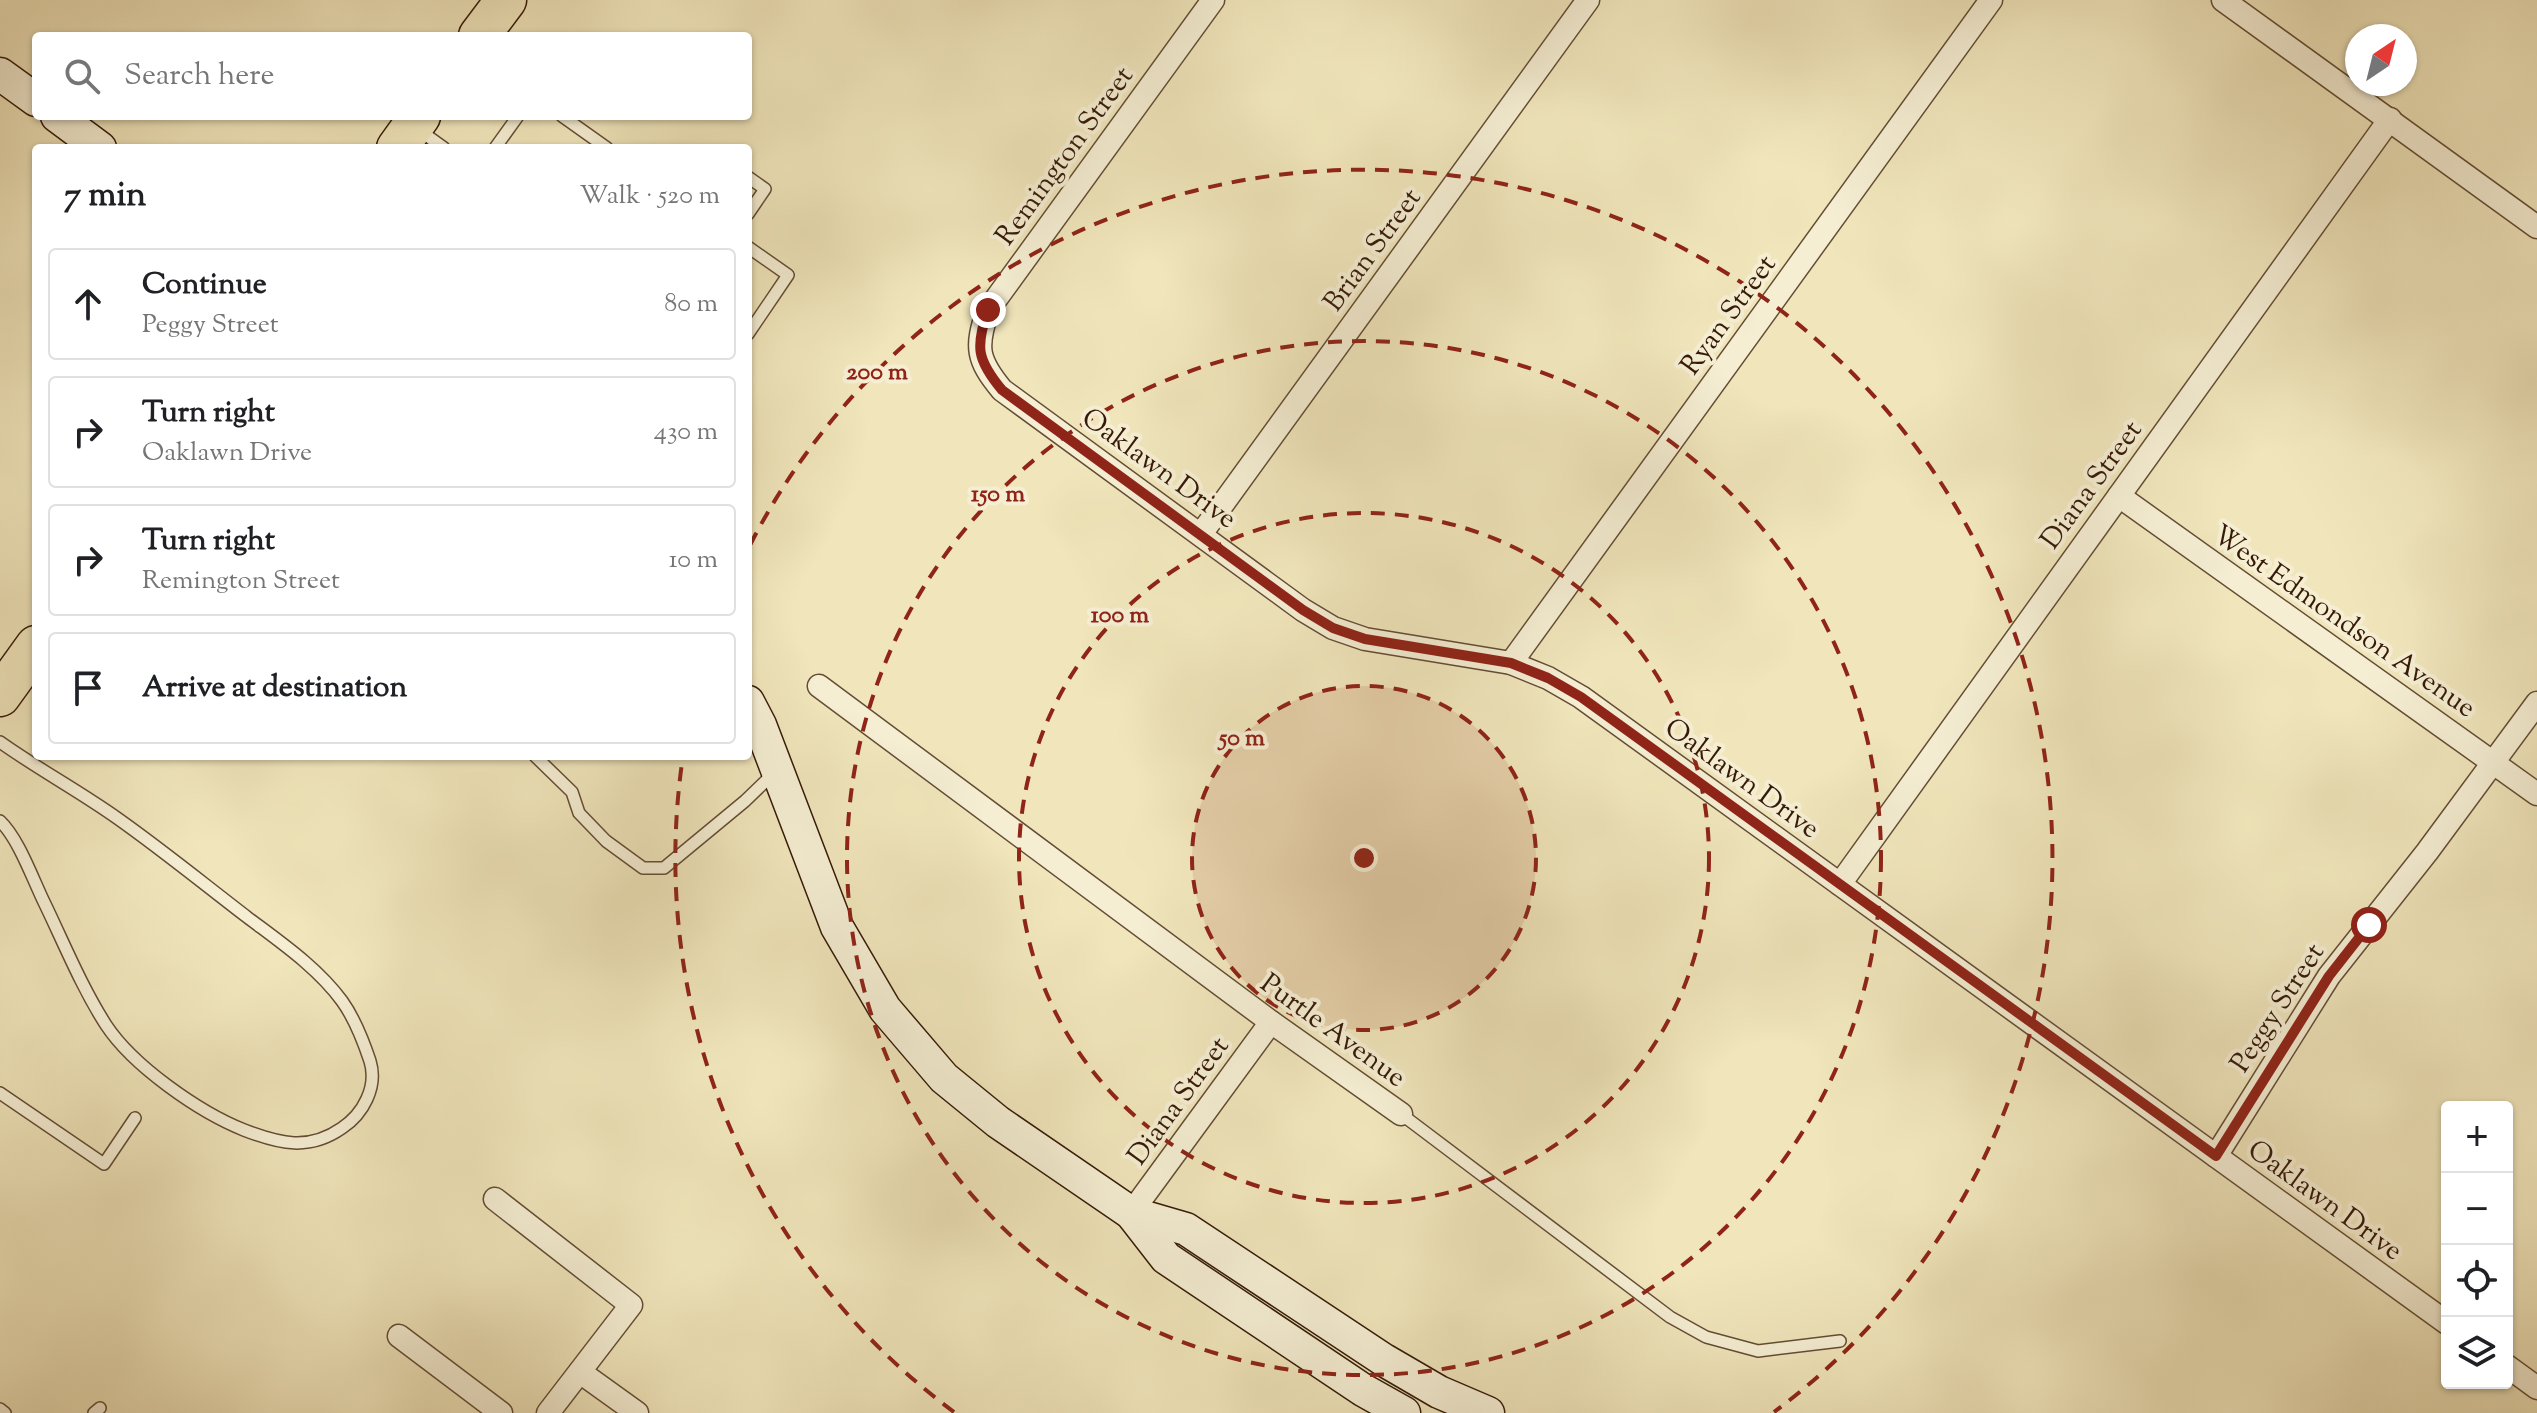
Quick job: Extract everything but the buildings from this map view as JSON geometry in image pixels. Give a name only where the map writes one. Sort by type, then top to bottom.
[{"type":"highway","points":[[482,32],[506,0]]},
{"type":"highway","points":[[4,682],[32,650]]},
{"type":"main road","points":[[3,81],[32,98]]},
{"type":"main road","points":[[62,120],[95,144]]},
{"type":"main road","points":[[752,710],[837,927],[885,1009],[944,1078],[998,1122],[1131,1213],[1166,1258],[1363,1390],[1404,1413]]},
{"type":"main road","points":[[1131,1213],[1186,1229],[1384,1360],[1439,1392],[1488,1413]]},
{"type":"street","name":"Remington Street","points":[[978,352],[980,332],[988,310],[1213,0]]},
{"type":"street","name":"Brian Street","points":[[1201,534],[1588,0]]},
{"type":"street","name":"Ryan Street","points":[[1511,663],[1991,0]]},
{"type":"street","points":[[2223,0],[2537,227]]},
{"type":"street","name":"Diana Street","points":[[1840,884],[2390,119]]},
{"type":"street","name":"Oaklawn Drive","points":[[978,352],[987,372],[1002,390],[1303,610],[1333,628],[1365,639],[1511,663],[1548,678],[1581,697],[2441,1319]]},
{"type":"street","name":"West Edmondson Avenue","points":[[2119,496],[2537,794]]},
{"type":"street","name":"Purtle Avenue","points":[[819,686],[1271,1022],[1401,1114]]},
{"type":"street","name":"Peggy Street","points":[[2216,1156],[2329,976],[2427,852],[2537,703]]},
{"type":"street","name":"Diana Street","points":[[1131,1213],[1271,1022]]},
{"type":"street","points":[[495,1199],[631,1305],[548,1413]]},
{"type":"street","points":[[399,1336],[501,1413]]},
{"type":"street","points":[[2513,1370],[2537,1388]]},
{"type":"street","points":[[580,1372],[637,1413]]},
{"type":"lane","points":[[498,144],[515,120]]},
{"type":"lane","points":[[568,120],[601,144]]},
{"type":"lane","points":[[752,180],[765,189],[752,208]]},
{"type":"lane","points":[[752,250],[788,275],[752,328]]},
{"type":"lane","points":[[0,742],[34,767],[116,817],[306,962],[342,1001],[362,1035],[374,1073],[368,1098],[352,1121],[326,1139],[293,1144],[259,1136],[229,1124],[176,1092],[131,1054],[107,1027],[21,855],[0,821]]},
{"type":"lane","points":[[539,760],[572,792],[579,813],[606,841],[643,868],[664,868],[745,801],[777,770]]},
{"type":"lane","points":[[0,1093],[104,1164],[135,1118]]},
{"type":"lane","name":"Purtle Avenue","points":[[1401,1114],[1670,1317],[1706,1337],[1758,1351],[1840,1341]]},
{"type":"lane","points":[[0,1409],[5,1413]]},
{"type":"route","points":[[988,310],[980,332],[978,352],[987,372],[1002,390],[1303,610],[1333,628],[1365,639],[1511,663],[1548,678],[1581,697],[2216,1156],[2329,976],[2369,925]]}]
